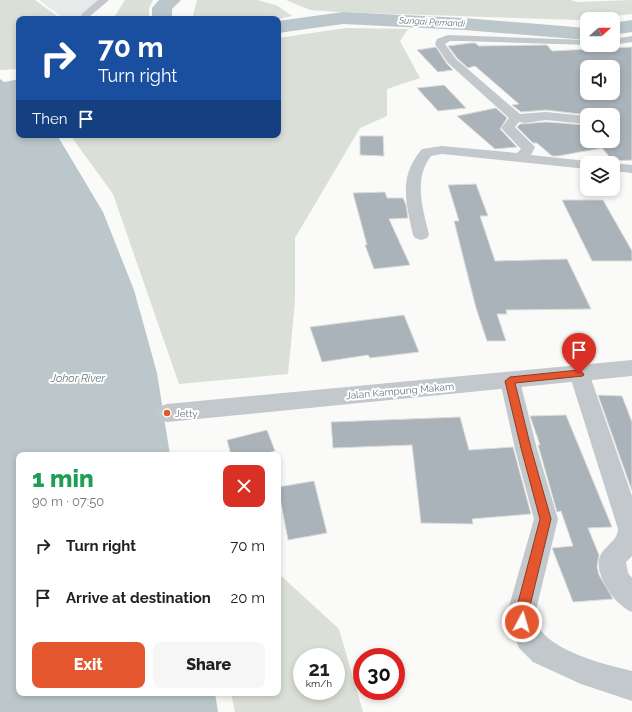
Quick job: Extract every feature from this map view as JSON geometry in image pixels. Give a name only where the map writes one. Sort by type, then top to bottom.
[{"type":"street","points":[[86,15],[104,0]]},
{"type":"street","points":[[580,43],[448,38],[441,41],[440,44],[452,61],[516,117],[525,119],[546,116],[580,119]]},
{"type":"street","points":[[620,41],[632,39]]},
{"type":"street","points":[[516,117],[508,128],[528,147],[528,150],[520,158]]},
{"type":"street","points":[[421,236],[412,194],[414,174],[419,163],[427,152],[442,150],[580,164]]},
{"type":"street","points":[[620,168],[632,169]]},
{"type":"street","name":"Jalan Kampung Makam","points":[[167,412],[510,381],[632,368]]},
{"type":"street","points":[[579,374],[631,529],[632,536],[627,544],[616,553],[612,560],[616,578],[632,599]]},
{"type":"street","points":[[510,381],[526,448],[546,519],[522,610],[522,622],[527,635],[537,647],[550,656],[609,680],[632,686]]},
{"type":"shaded area","points":[[0,0],[35,0],[57,16],[16,16],[16,69],[0,70]]},
{"type":"shaded area","points":[[39,0],[109,0],[89,16],[61,16]]},
{"type":"shaded area","points":[[125,0],[153,0],[149,8],[149,16],[115,16]]},
{"type":"shaded area","points":[[197,0],[257,0],[276,5],[292,16],[281,18],[281,16],[193,16]]},
{"type":"shaded area","points":[[286,0],[570,0],[578,2],[632,0],[632,14],[620,15],[620,12],[580,12],[579,20],[310,10]]},
{"type":"shaded area","points":[[346,28],[408,29],[400,41],[420,78],[387,89],[387,116],[360,128],[295,238],[295,301],[288,374],[179,384],[113,194],[72,138],[281,138],[281,38]]},
{"type":"shaded area","points":[[281,576],[339,629],[344,648],[293,648],[293,700],[345,700],[345,650],[353,677],[353,700],[360,700],[363,712],[235,712],[232,696],[281,696]]},
{"type":"water","name":"Johor River","points":[[0,79],[16,91],[16,138],[59,138],[103,212],[134,290],[157,373],[170,452],[16,452],[16,696],[215,696],[218,712],[0,712]]},
{"type":"building","points":[[470,43],[475,43],[479,46],[547,45],[552,51],[580,50],[580,52],[620,52],[620,48],[632,47],[632,160],[620,161],[620,156],[609,156],[602,148],[620,148],[620,108],[580,108],[580,114],[546,110],[521,112],[512,105],[519,104],[475,66],[468,68],[457,58],[448,46]]},
{"type":"building","points":[[436,47],[447,64],[453,70],[438,72],[417,50]]},
{"type":"building","points":[[444,85],[466,108],[438,111],[417,88]]},
{"type":"building","points":[[496,108],[507,118],[500,129],[517,147],[495,149],[457,116]]},
{"type":"building","points":[[546,122],[580,124],[580,148],[602,148],[552,156],[537,143],[533,143],[517,127],[520,124]]},
{"type":"building","points":[[360,136],[383,136],[384,156],[360,155]]},
{"type":"building","points":[[476,184],[488,216],[480,216],[495,261],[567,259],[591,309],[506,310],[507,314],[497,314],[506,341],[487,341],[476,308],[454,221],[459,221],[448,185]]},
{"type":"building","points":[[385,192],[387,198],[403,198],[406,205],[408,218],[389,219],[410,265],[374,269],[365,245],[367,245],[353,193]]},
{"type":"building","points":[[562,200],[603,200],[632,251],[632,261],[592,261]]},
{"type":"building","points":[[404,315],[419,352],[370,358],[368,355],[322,362],[310,327]]},
{"type":"building","points":[[598,395],[622,396],[632,422],[632,491]]},
{"type":"building","points":[[566,415],[612,527],[588,528],[599,555],[597,567],[599,575],[613,599],[573,602],[552,548],[573,546],[561,511],[557,512],[538,445],[540,445],[530,416]]},
{"type":"building","points":[[460,417],[469,450],[513,447],[531,514],[472,519],[473,524],[421,523],[412,445],[333,448],[331,422]]},
{"type":"building","points":[[267,430],[275,451],[230,452],[227,440]]},
{"type":"building","points":[[314,481],[327,533],[288,540],[281,503],[281,486]]},
{"type":"waterway","points":[[162,16],[162,8],[171,0]]},
{"type":"waterway","name":"Sungai Pemandi","points":[[281,27],[343,18],[464,24],[580,33]]},
{"type":"waterway","name":"Sungai Pemandi","points":[[620,28],[632,26]]},
{"type":"waterway","points":[[0,91],[16,87]]},
{"type":"place","name":"Jetty","points":[[167,413]]},
{"type":"route","points":[[522,622],[522,610],[546,519],[526,448],[510,381],[579,374]]}]
